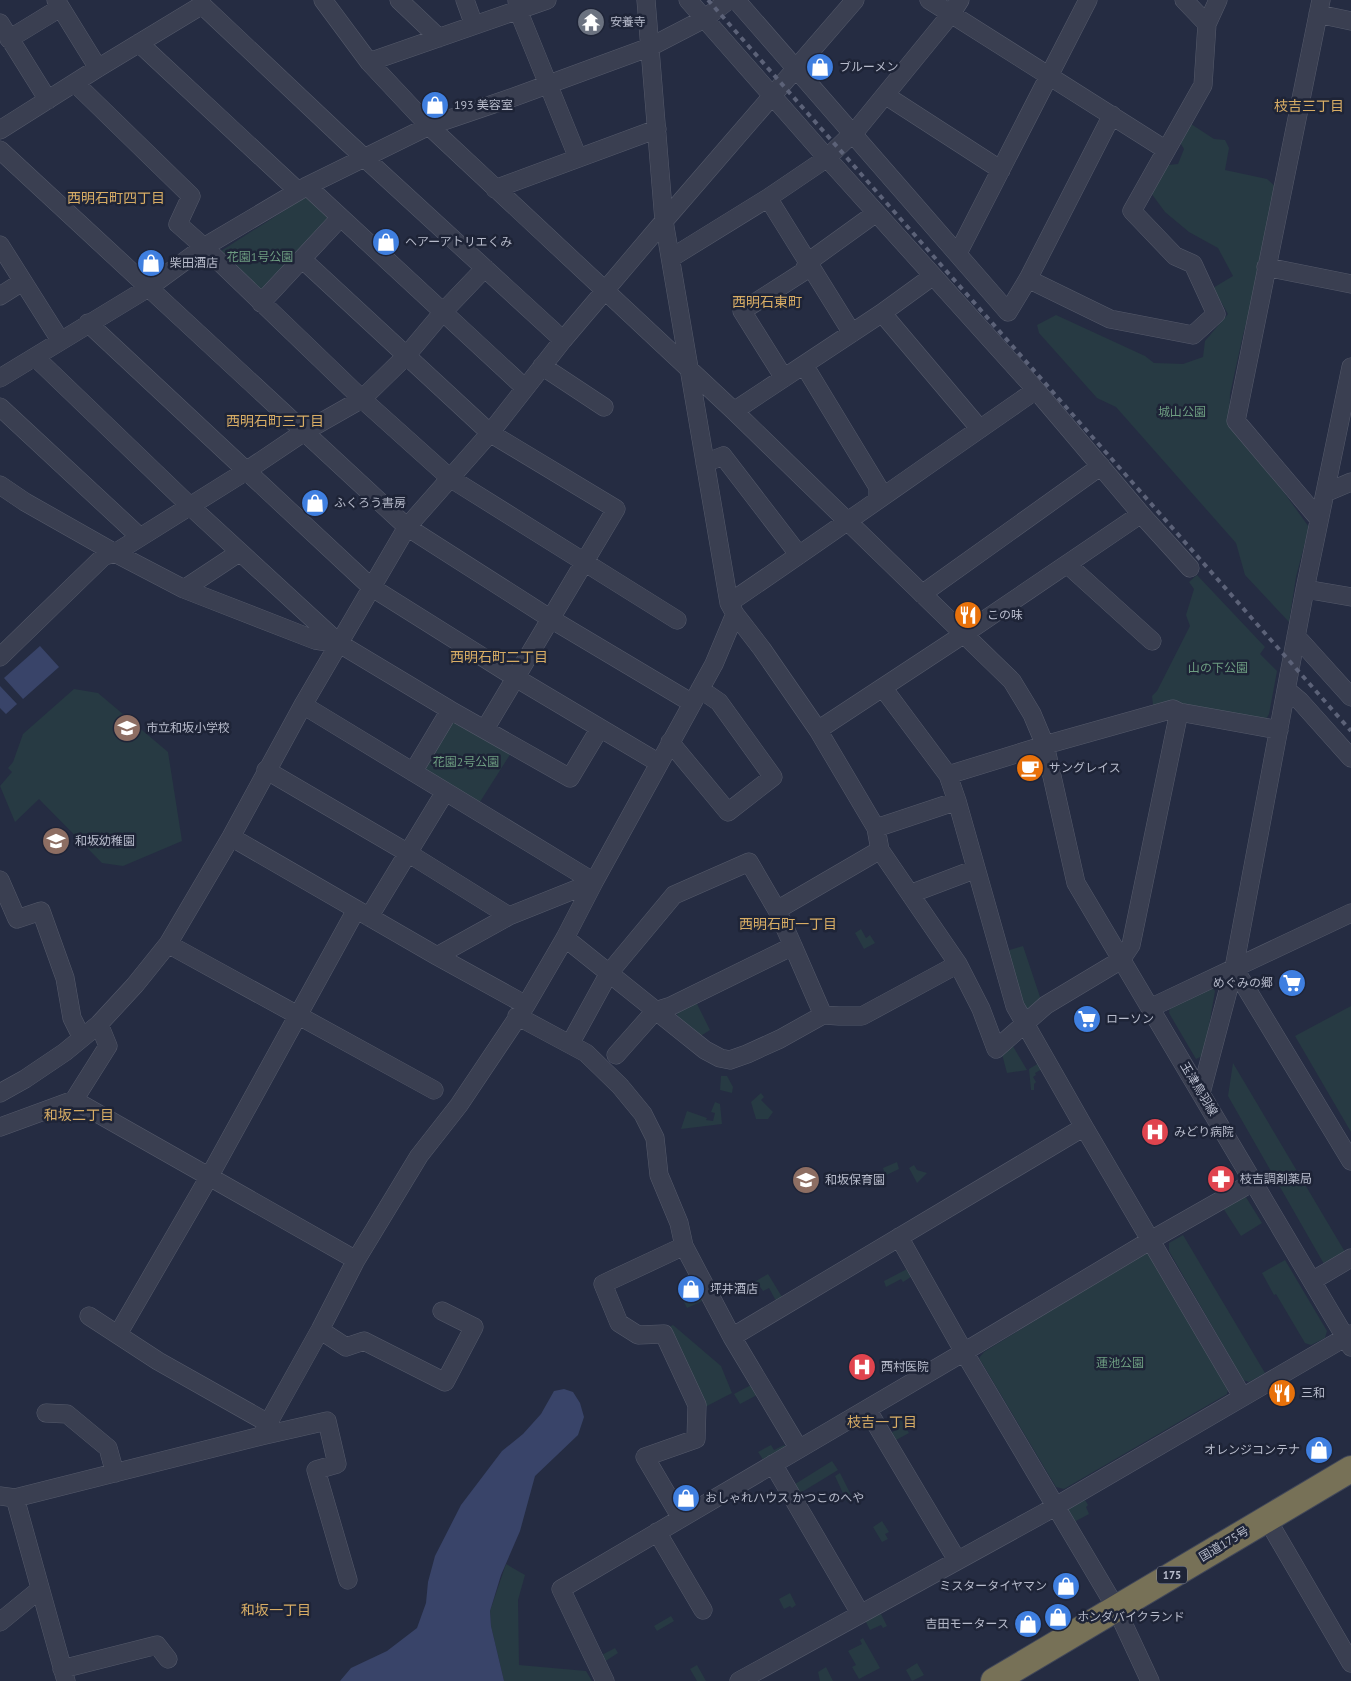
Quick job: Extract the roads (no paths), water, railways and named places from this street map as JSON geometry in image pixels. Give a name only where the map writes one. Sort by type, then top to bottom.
[{"type":"highway","name":"国道175号","points":[[994,1681],[1119,1615],[1270,1525],[1351,1469]]},
{"type":"highway","name":"国道175号","points":[[1270,1525],[1351,1485]]},
{"type":"highway","name":"国道175号","points":[[1022,1681],[1119,1615]]},
{"type":"street","points":[[400,0],[439,38]]},
{"type":"street","points":[[465,0],[474,25]]},
{"type":"street","points":[[369,62],[474,25],[518,5],[547,0]]},
{"type":"street","points":[[646,0],[664,220],[732,609],[818,730],[876,828],[880,850],[958,964],[982,1009],[996,1049],[1046,1005],[1121,960],[1132,945],[1179,712]]},
{"type":"street","points":[[688,0],[773,94],[876,213],[1036,390],[1141,514],[1190,568]]},
{"type":"street","points":[[0,378],[148,288],[204,247],[303,189],[429,126],[650,47],[704,19],[729,0]]},
{"type":"street","points":[[736,0],[852,134],[958,252],[1008,312],[1028,278],[1112,115]]},
{"type":"street","points":[[0,1093],[65,1052],[99,1024],[135,985],[168,944],[231,837],[303,705],[407,528],[490,433],[563,340],[664,220],[855,0]]},
{"type":"street","points":[[929,0],[955,7],[1048,76],[1166,150]]},
{"type":"street","points":[[958,252],[1088,0]]},
{"type":"street","points":[[1184,0],[1207,24]]},
{"type":"street","points":[[1028,278],[1110,319],[1193,335],[1216,314],[1193,264],[1175,256],[1132,211],[1203,85],[1207,24],[1218,0]]},
{"type":"street","name":"玉津鳥羽線","points":[[328,2],[369,62],[429,126],[734,411],[1012,681],[1032,714],[1045,745],[1076,883],[1312,1281],[1349,1339]]},
{"type":"street","points":[[10,38],[58,4],[98,68]]},
{"type":"street","points":[[0,130],[202,5],[364,158],[563,340]]},
{"type":"street","points":[[518,5],[578,158]]},
{"type":"street","points":[[671,258],[768,198],[827,158],[852,134],[955,7]]},
{"type":"street","points":[[1319,519],[1236,421],[1320,7],[1351,21]]},
{"type":"street","points":[[0,23],[48,100]]},
{"type":"street","points":[[139,43],[303,189],[340,218],[525,388]]},
{"type":"street","points":[[75,83],[191,196],[178,224],[362,399],[450,478],[677,620]]},
{"type":"street","points":[[885,95],[1001,170]]},
{"type":"street","points":[[495,189],[657,129]]},
{"type":"street","points":[[0,150],[407,528],[551,619],[696,696],[718,702],[773,777],[728,812],[670,742]]},
{"type":"street","points":[[768,198],[852,333]]},
{"type":"street","points":[[784,378],[742,312],[803,272],[808,262],[876,213]]},
{"type":"street","points":[[261,303],[340,218]]},
{"type":"street","points":[[0,245],[60,340]]},
{"type":"street","points":[[302,259],[490,433],[616,509],[484,729]]},
{"type":"street","points":[[1266,267],[1351,284]]},
{"type":"street","points":[[0,657],[104,556],[115,553],[246,471],[304,432],[362,399],[406,356],[443,312],[486,268]]},
{"type":"street","points":[[734,411],[852,333],[933,276]]},
{"type":"street","points":[[0,296],[22,282]]},
{"type":"street","points":[[882,312],[980,429]]},
{"type":"street","points":[[88,323],[371,587],[516,678],[659,763]]},
{"type":"street","points":[[35,357],[190,506],[340,644],[450,710],[570,778],[600,728]]},
{"type":"street","points":[[804,365],[878,487],[878,500]]},
{"type":"street","points":[[542,366],[604,407]]},
{"type":"street","points":[[1201,1093],[1234,968],[1305,589],[1351,367]]},
{"type":"street","points":[[265,1429],[356,1260],[419,1156],[459,1104],[522,1010],[565,938],[714,664],[732,609],[800,555],[1036,390]]},
{"type":"street","points":[[0,407],[140,537]]},
{"type":"street","points":[[705,463],[723,456],[800,555]]},
{"type":"street","points":[[922,594],[1101,466]]},
{"type":"street","points":[[1325,493],[1351,482]]},
{"type":"street","points":[[0,485],[115,553],[184,589],[315,640],[340,644]]},
{"type":"street","points":[[818,730],[1141,514]]},
{"type":"street","points":[[184,589],[240,552]]},
{"type":"street","points":[[1067,564],[1152,641]]},
{"type":"street","points":[[1305,589],[1351,597]]},
{"type":"street","points":[[1296,636],[1351,698]]},
{"type":"street","points":[[883,688],[948,776],[957,801],[1015,1006],[1242,1396]]},
{"type":"street","points":[[1287,690],[1300,701],[1351,758]]},
{"type":"street","points":[[303,705],[594,882]]},
{"type":"street","points":[[948,776],[1045,745],[1173,709],[1179,712],[1279,730]]},
{"type":"street","points":[[413,772],[450,710]]},
{"type":"street","points":[[266,770],[408,853],[509,916]]},
{"type":"street","points":[[118,1334],[299,1016],[363,914],[408,853],[445,792]]},
{"type":"street","points":[[876,828],[957,801]]},
{"type":"street","points":[[231,837],[437,956],[522,1010],[570,1044],[586,1052],[620,1086],[643,1114],[655,1138],[659,1175],[679,1223],[684,1246],[732,1337],[798,1449]]},
{"type":"street","points":[[777,910],[880,850]]},
{"type":"street","points":[[570,1044],[609,973],[674,895],[749,862],[777,910],[823,1015]]},
{"type":"street","points":[[910,894],[976,869]]},
{"type":"street","points":[[0,880],[17,919],[41,911],[65,978],[72,1018],[82,1038]]},
{"type":"street","points":[[437,956],[509,916],[594,882]]},
{"type":"street","points":[[1150,1008],[1351,913]]},
{"type":"street","points":[[565,938],[705,1050],[720,1058],[730,1060],[780,1039],[823,1015],[862,1016],[958,964]]},
{"type":"street","points":[[168,944],[434,1090]]},
{"type":"street","points":[[616,1055],[656,1011],[671,1006],[793,946]]},
{"type":"street","points":[[1234,968],[1351,1161]]},
{"type":"street","points":[[0,1127],[74,1100],[108,1046],[99,1024]]},
{"type":"street","points":[[74,1100],[356,1260]]},
{"type":"street","points":[[732,1337],[1084,1127]]},
{"type":"street","points":[[605,1681],[561,1590],[1151,1240],[1253,1182]]},
{"type":"street","points":[[899,1237],[964,1352],[1119,1615],[1150,1681]]},
{"type":"street","points":[[681,1518],[645,1457],[696,1439],[697,1405],[664,1334],[638,1335],[619,1323],[603,1284],[684,1246]]},
{"type":"street","points":[[1312,1281],[1351,1258]]},
{"type":"street","points":[[320,1330],[346,1346],[364,1341],[445,1382],[474,1327],[442,1311]]},
{"type":"street","points":[[88,1316],[265,1429]]},
{"type":"street","points":[[739,1681],[1054,1506],[1242,1396],[1349,1339]]},
{"type":"street","points":[[867,1409],[957,1560]]},
{"type":"street","points":[[46,1412],[67,1414],[108,1448],[115,1473]]},
{"type":"street","points":[[168,1659],[157,1645],[64,1675],[39,1590],[7,1497],[115,1473],[265,1429],[326,1421],[337,1464],[316,1470],[348,1580]]},
{"type":"street","points":[[773,1464],[860,1613]]},
{"type":"street","points":[[1270,1525],[1351,1663]]},
{"type":"street","points":[[657,1532],[703,1610]]},
{"type":"street","points":[[0,1622],[39,1590]]},
{"type":"water","points":[[40,646],[59,667],[23,699],[4,678]]},
{"type":"water","points":[[0,686],[17,704],[6,714],[0,708]]},
{"type":"water","points":[[564,1389],[573,1392],[580,1403],[584,1417],[578,1435],[535,1476],[520,1531],[501,1575],[490,1611],[491,1626],[504,1681],[340,1681],[351,1668],[387,1651],[417,1628],[426,1603],[428,1582],[435,1556],[461,1505],[502,1451],[523,1434],[541,1414],[554,1391]]},
{"type":"railway","points":[[708,0],[1351,731]]},
{"type":"place","name":"安養寺","points":[[591,22]]},
{"type":"place","name":"ブルーメン","points":[[820,67]]},
{"type":"place","name":"193 美容室","points":[[435,105]]},
{"type":"place","name":"ヘアーアトリエくみ","points":[[386,242]]},
{"type":"place","name":"柴田酒店","points":[[151,263]]},
{"type":"place","name":"ふくろう書房","points":[[315,503]]},
{"type":"place","name":"この味","points":[[968,615]]},
{"type":"place","name":"市立和坂小学校","points":[[127,728]]},
{"type":"place","name":"サングレイス","points":[[1030,768]]},
{"type":"place","name":"和坂幼稚園","points":[[56,841]]},
{"type":"place","name":"めぐみの郷","points":[[1292,983]]},
{"type":"place","name":"ローソン","points":[[1087,1019]]},
{"type":"place","name":"みどり病院","points":[[1155,1132]]},
{"type":"place","name":"枝吉調剤薬局","points":[[1221,1179]]},
{"type":"place","name":"和坂保育園","points":[[806,1180]]},
{"type":"place","name":"坪井酒店","points":[[691,1289]]},
{"type":"place","name":"西村医院","points":[[862,1367]]},
{"type":"place","name":"三和","points":[[1282,1393]]},
{"type":"place","name":"オレンジコンテナ","points":[[1319,1450]]},
{"type":"place","name":"おしゃれハウス かつこのへや","points":[[686,1498]]},
{"type":"place","name":"ミスタータイヤマン","points":[[1066,1586]]},
{"type":"place","name":"ホンダバイクランド","points":[[1058,1617]]},
{"type":"place","name":"吉田モータース","points":[[1028,1624]]},
{"type":"district","name":"枝吉三丁目","points":[[1309,106]]},
{"type":"district","name":"西明石町四丁目","points":[[116,198]]},
{"type":"district","name":"西明石東町","points":[[767,302]]},
{"type":"district","name":"西明石町三丁目","points":[[275,421]]},
{"type":"district","name":"西明石町二丁目","points":[[499,657]]},
{"type":"district","name":"西明石町一丁目","points":[[788,924]]},
{"type":"district","name":"和坂二丁目","points":[[79,1115]]},
{"type":"district","name":"枝吉一丁目","points":[[882,1422]]},
{"type":"district","name":"和坂一丁目","points":[[276,1610]]},
{"type":"park label","name":"花園1号公園","points":[[260,257]]},
{"type":"park label","name":"城山公園","points":[[1182,412]]},
{"type":"park label","name":"山の下公園","points":[[1218,668]]},
{"type":"park label","name":"花園2号公園","points":[[466,762]]},
{"type":"park label","name":"蓮池公園","points":[[1120,1363]]}]
